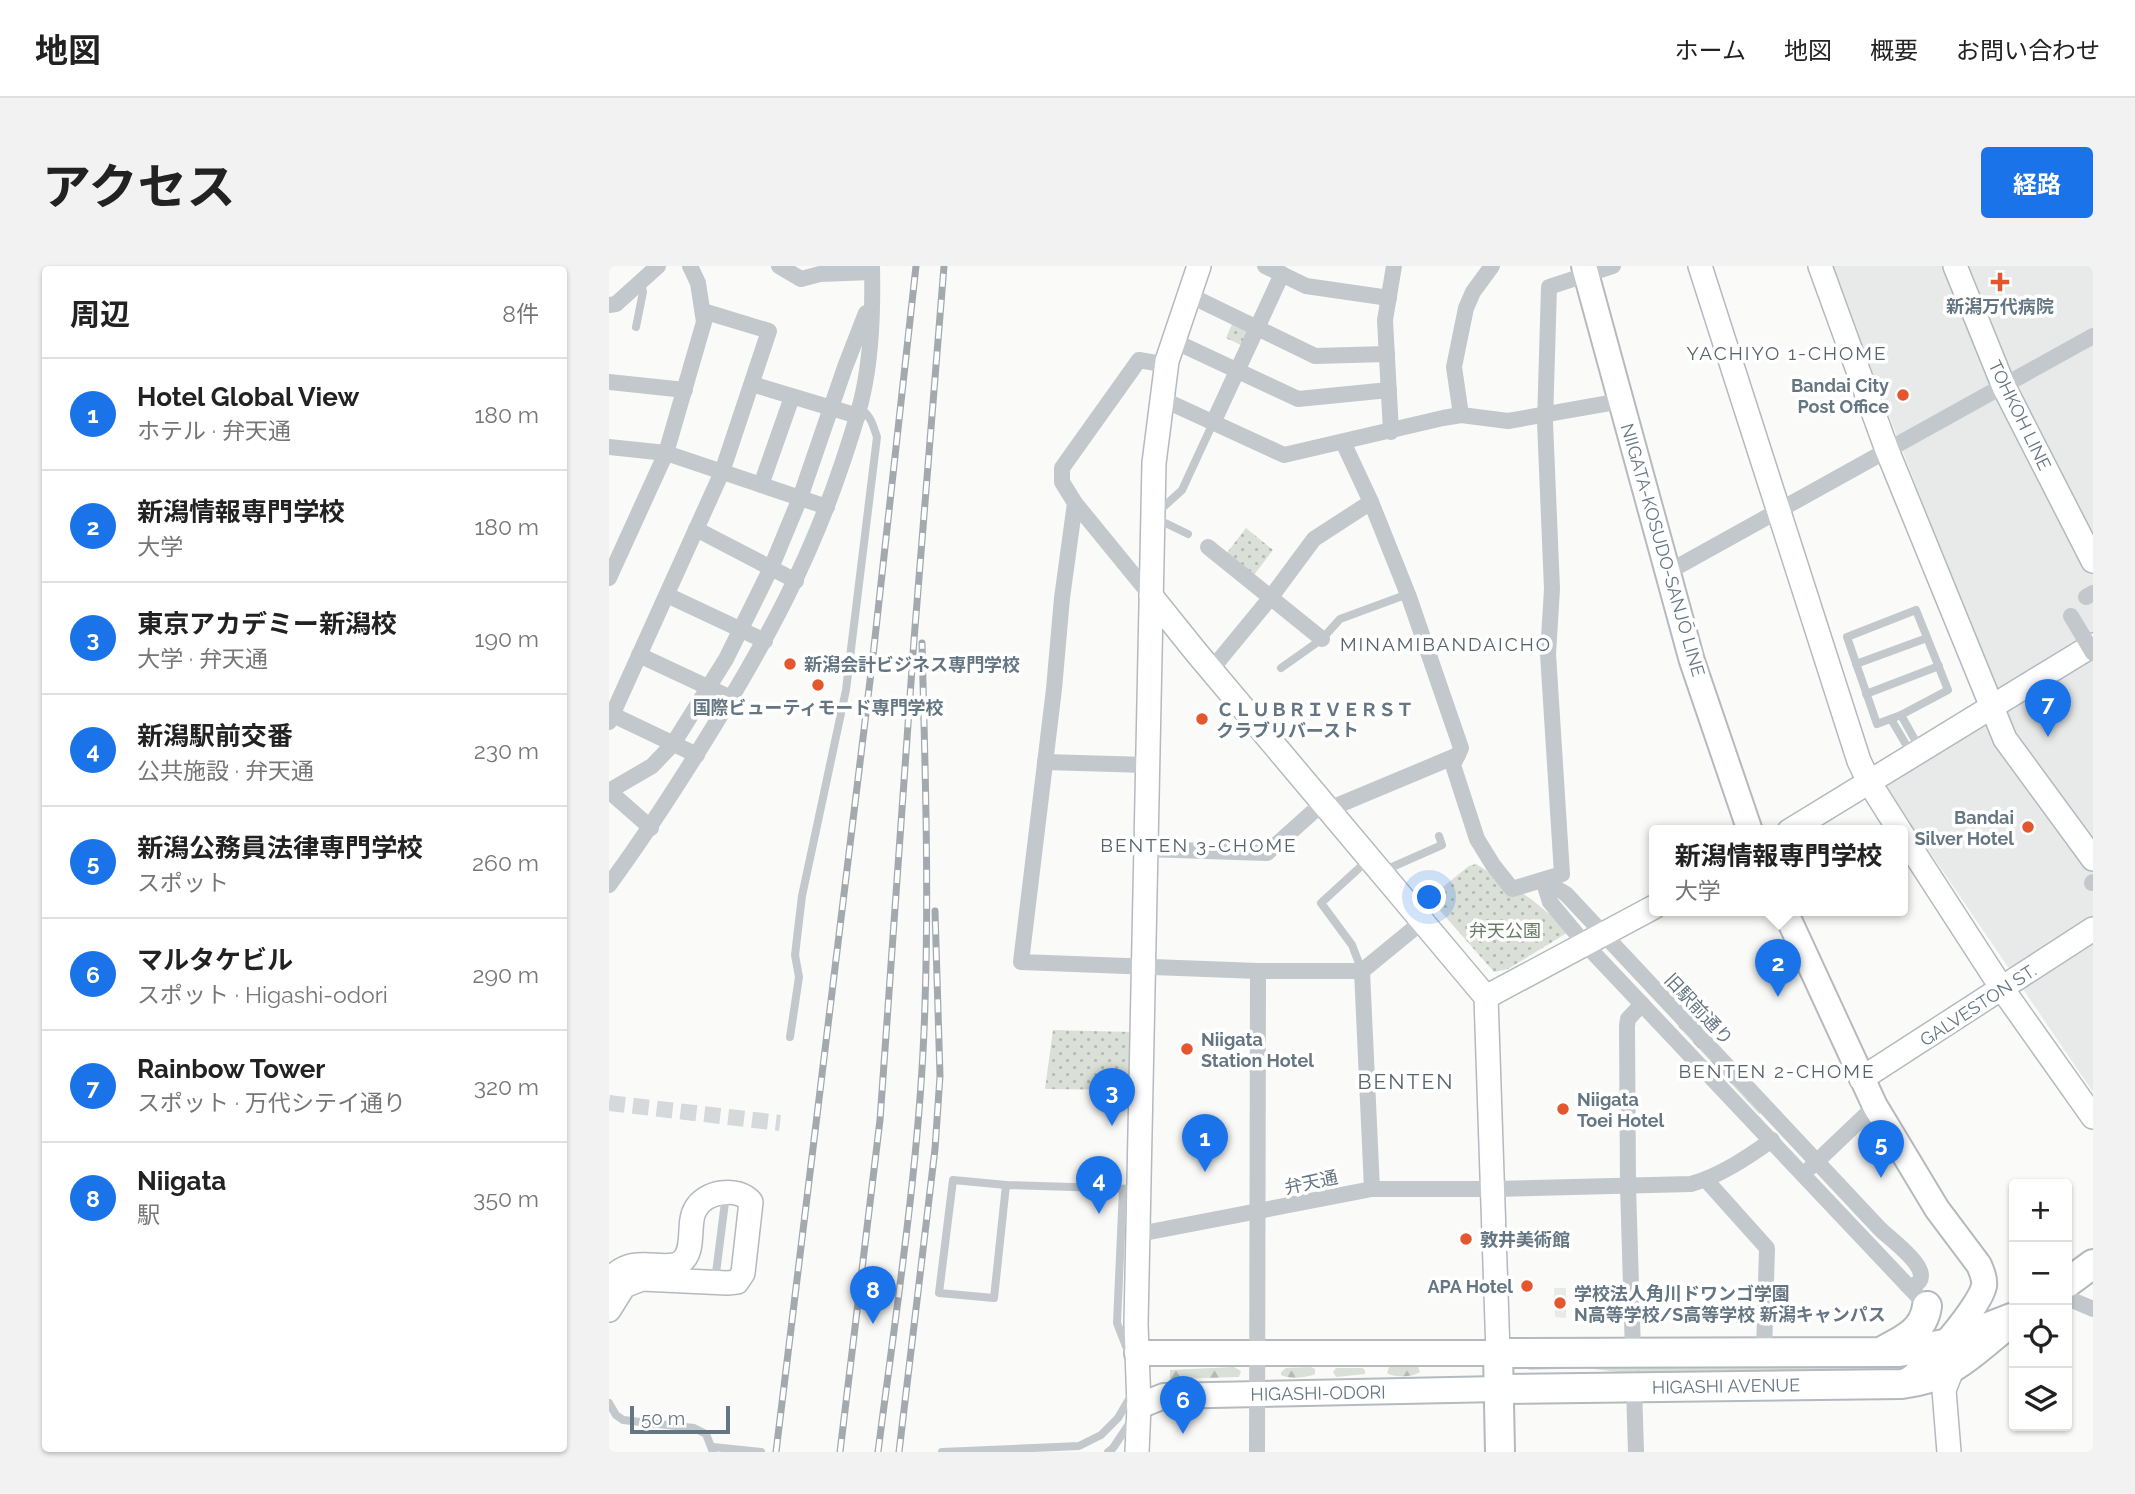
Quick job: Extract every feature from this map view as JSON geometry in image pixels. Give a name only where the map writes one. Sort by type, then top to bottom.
[{"type":"highway","points":[[2072,1279],[2093,1264]]},
{"type":"highway","points":[[1881,1352],[1914,1332],[1924,1320],[1927,1307]]},
{"type":"highway","points":[[1955,1357],[1979,1319],[2009,1318]]},
{"type":"highway","points":[[1955,1357],[2009,1321]]},
{"type":"highway","name":"HIGASHI AVENUE","points":[[1498,1353],[1915,1350],[1955,1357]]},
{"type":"highway","points":[[1498,1353],[1500,1452]]},
{"type":"highway","name":"HIGASHI AVENUE","points":[[1499,1389],[1901,1384],[1921,1382],[1955,1357]]},
{"type":"main road","name":"NIIGATA-KOSUDO-SANJŌ LINE","points":[[1585,271],[1692,661],[1748,825]]},
{"type":"main road","points":[[1787,916],[1875,1106],[1931,1199],[1982,1271],[1984,1278],[1979,1319],[1927,1307]]},
{"type":"main road","points":[[1149,1378],[1258,1353],[1498,1353]]},
{"type":"main road","name":"HIGASHI-ODORI","points":[[1149,1378],[1257,1394],[1499,1389]]},
{"type":"street","points":[[609,305],[616,304],[658,266]]},
{"type":"street","points":[[609,578],[666,453],[704,322],[698,284],[690,266]]},
{"type":"street","points":[[609,885],[651,828],[765,641],[796,581],[827,507],[859,413],[868,363],[872,269],[842,270],[801,279],[779,266]]},
{"type":"street","points":[[1137,1452],[1149,1378],[1139,1234],[1132,1189],[1143,966],[1154,463],[1167,365],[1199,266]]},
{"type":"street","points":[[1265,266],[1306,286],[1389,298]]},
{"type":"street","points":[[1391,432],[1385,320],[1394,266]]},
{"type":"street","points":[[1461,415],[1454,366],[1466,308],[1473,292],[1492,266]]},
{"type":"street","points":[[1343,442],[1371,502],[1408,594],[1461,748],[1453,765],[1477,839],[1512,888],[1562,874],[1548,654],[1552,589],[1545,415],[1549,287],[1585,271],[1612,266]]},
{"type":"street","points":[[1700,266],[1859,761],[1897,825]]},
{"type":"street","points":[[1820,266],[1887,450],[2005,739],[2093,859]]},
{"type":"street","name":"TOHKOH LINE","points":[[1955,266],[2004,387],[2093,561]]},
{"type":"street","points":[[1213,423],[1282,274]]},
{"type":"street","points":[[1189,295],[1315,356],[1387,354]]},
{"type":"street","points":[[651,828],[609,791],[652,766],[673,744],[741,629],[771,568],[800,498],[872,298]]},
{"type":"street","points":[[697,755],[611,718],[722,472],[769,331],[702,311]]},
{"type":"street","points":[[1668,572],[2093,336]]},
{"type":"street","points":[[1174,341],[1298,399],[1389,390]]},
{"type":"street","points":[[1167,365],[1139,360],[1062,468],[1062,482],[1075,503],[1203,661],[1486,998],[1498,1353]]},
{"type":"street","points":[[609,382],[685,390]]},
{"type":"street","points":[[752,384],[830,410],[859,413]]},
{"type":"street","points":[[761,485],[792,397]]},
{"type":"street","points":[[1162,399],[1284,456],[1461,415],[1508,421],[1621,401]]},
{"type":"street","points":[[609,447],[666,453],[827,507]]},
{"type":"street","points":[[1203,661],[1271,597],[1314,539],[1371,502]]},
{"type":"street","points":[[1075,503],[1021,962],[1258,971],[1362,971],[1423,921]]},
{"type":"street","points":[[696,529],[796,581]]},
{"type":"street","points":[[1208,547],[1322,639]]},
{"type":"street","points":[[667,595],[765,641]]},
{"type":"street","points":[[2071,616],[2093,653]]},
{"type":"street","points":[[1149,659],[1166,643],[1203,661]]},
{"type":"street","points":[[1800,825],[2093,645]]},
{"type":"street","points":[[639,655],[731,698]]},
{"type":"street","points":[[1145,849],[1267,853],[1327,806],[1458,755]]},
{"type":"street","points":[[1045,762],[1147,765]]},
{"type":"street","points":[[1908,843],[2003,990],[2093,1117]]},
{"type":"street","points":[[1543,880],[1550,902],[1594,939],[1642,1004],[1927,1307]]},
{"type":"street","points":[[1486,998],[1649,910]]},
{"type":"street","name":"GALVESTON ST.","points":[[1861,1079],[2003,990],[2093,929]]},
{"type":"street","name":"旧駅前通り","points":[[1594,939],[1775,1118],[1880,1229],[1919,1266],[1921,1280],[1913,1286],[1907,1285]]},
{"type":"street","points":[[1257,1452],[1258,971]]},
{"type":"street","points":[[1362,971],[1372,1189]]},
{"type":"street","points":[[1633,1352],[1627,1026],[1628,1019],[1642,1004]]},
{"type":"street","points":[[1804,1174],[1875,1106]]},
{"type":"street","points":[[1764,1352],[1767,1248],[1706,1180],[1767,1135],[1775,1118]]},
{"type":"street","name":"弁天通","points":[[1139,1234],[1372,1189],[1628,1186],[1691,1184],[1706,1180]]},
{"type":"street","points":[[609,1280],[626,1267],[680,1263],[688,1249],[692,1215],[704,1198],[717,1192],[744,1196],[751,1202],[741,1279],[733,1283],[642,1279],[624,1286],[609,1310]]},
{"type":"street","points":[[2072,1300],[2093,1310]]},
{"type":"street","points":[[1949,1452],[1944,1399],[1954,1378],[1955,1357]]},
{"type":"street","points":[[1901,1384],[1924,1388],[1944,1399]]},
{"type":"street","points":[[1634,1388],[1636,1452]]},
{"type":"lane","points":[[636,327],[643,292],[641,283]]},
{"type":"lane","points":[[790,1037],[799,977],[795,956],[802,896],[846,690],[877,437],[866,411],[859,413]]},
{"type":"lane","points":[[1188,534],[1153,517],[1182,490],[1213,423]]},
{"type":"lane","points":[[1281,668],[1322,639],[1339,619],[1408,594]]},
{"type":"lane","points":[[1916,610],[1927,638],[1948,690],[1901,715],[1877,724],[1847,637],[1916,610]]},
{"type":"lane","points":[[1856,664],[1927,638]]},
{"type":"lane","points":[[1866,694],[1939,666]]},
{"type":"lane","points":[[1901,715],[1917,753]]},
{"type":"lane","points":[[1891,719],[1917,753]]},
{"type":"lane","points":[[1362,971],[1352,945],[1321,903],[1376,865],[1442,845],[1439,836]]},
{"type":"lane","points":[[1006,1185],[994,1298],[939,1293],[953,1180],[1006,1185],[1132,1189],[1118,1323],[1149,1378]]},
{"type":"lane","points":[[949,1452],[1079,1446],[1101,1435],[1149,1378]]},
{"type":"lane","points":[[1108,1452],[1125,1432],[1149,1378]]},
{"type":"lane","points":[[609,1402],[616,1415],[623,1420],[699,1430],[706,1434],[713,1449],[761,1452]]},
{"type":"shaded area","points":[[1832,266],[2093,266],[2093,1092],[1880,779],[2000,706]]},
{"type":"shaded area","name":"学校法人角川ドワンゴ学園 N高等学校/S高等学校 新潟キャンパス","points":[[1554,1288],[1566,1288],[1566,1318],[1555,1317]]},
{"type":"green space","points":[[1233,322],[1251,330],[1243,346],[1226,338]]},
{"type":"green space","points":[[1246,528],[1273,550],[1254,575],[1226,554]]},
{"type":"green space","name":"弁天公園","points":[[1476,864],[1531,899],[1570,931],[1508,969],[1494,972],[1429,898],[1469,866]]},
{"type":"green space","points":[[1678,1026],[1681,1026],[1762,1113],[1759,1114]]},
{"type":"green space","points":[[1053,1030],[1132,1032],[1133,1090],[1045,1089]]},
{"type":"green space","points":[[1910,1359],[1911,1367],[1901,1372],[1627,1373],[1585,1368],[1529,1370],[1527,1366]]},
{"type":"green space","points":[[1234,1367],[1241,1371],[1239,1377],[1170,1379],[1170,1370]]},
{"type":"green space","points":[[1389,1367],[1418,1367],[1420,1372],[1409,1376],[1394,1376],[1387,1373]]},
{"type":"green space","points":[[1286,1368],[1315,1369],[1315,1374],[1303,1377],[1281,1375]]},
{"type":"green space","points":[[1336,1368],[1362,1368],[1365,1374],[1336,1377],[1333,1372]]},
{"type":"tunnel","points":[[609,1103],[780,1123]]},
{"type":"railway","points":[[776,1452],[873,656],[916,266]]},
{"type":"railway","points":[[840,1452],[880,1120],[944,266]]},
{"type":"railway","points":[[878,1452],[907,1228],[923,1059],[927,868],[922,643]]},
{"type":"railway","points":[[899,1452],[935,1149],[940,1076],[935,911]]},
{"type":"place","name":"新潟万代病院","points":[[2000,282]]},
{"type":"place","name":"Bandai City Post Office","points":[[1903,395]]},
{"type":"place","name":"新潟会計ビジネス専門学校","points":[[790,664]]},
{"type":"place","name":"国際ビューティモード専門学校","points":[[818,685]]},
{"type":"place","name":"ＣＬＵＢＲＩＶＥＲＳＴ クラブリバースト","points":[[1202,719]]},
{"type":"place","name":"Rainbow Tower","points":[[2048,737]]},
{"type":"place","name":"Bandai Silver Hotel","points":[[2028,827]]},
{"type":"place","name":"新潟情報専門学校","points":[[1778,997]]},
{"type":"place","name":"Niigata Station Hotel","points":[[1187,1049]]},
{"type":"place","name":"Niigata Toei Hotel","points":[[1563,1109]]},
{"type":"place","name":"東京アカデミー新潟校","points":[[1112,1126]]},
{"type":"place","name":"Hotel Global View","points":[[1205,1172]]},
{"type":"place","name":"新潟公務員法律専門学校","points":[[1881,1178]]},
{"type":"place","name":"新潟駅前交番","points":[[1099,1214]]},
{"type":"place","name":"敦井美術館","points":[[1466,1239]]},
{"type":"place","name":"APA Hotel","points":[[1527,1286]]},
{"type":"place","name":"学校法人角川ドワンゴ学園 N高等学校/S高等学校 新潟キャンパス","points":[[1560,1303]]},
{"type":"place","name":"Niigata","points":[[873,1324]]},
{"type":"place","name":"マルタケビル","points":[[1183,1434]]},
{"type":"district","name":"YACHIYO 1-CHOME","points":[[1787,353]]},
{"type":"district","name":"MINAMIBANDAICHO","points":[[1446,644]]},
{"type":"district","name":"BENTEN 3-CHOME","points":[[1199,845]]},
{"type":"district","name":"BENTEN 2-CHOME","points":[[1777,1071]]},
{"type":"district","name":"BENTEN","points":[[1406,1081]]}]
